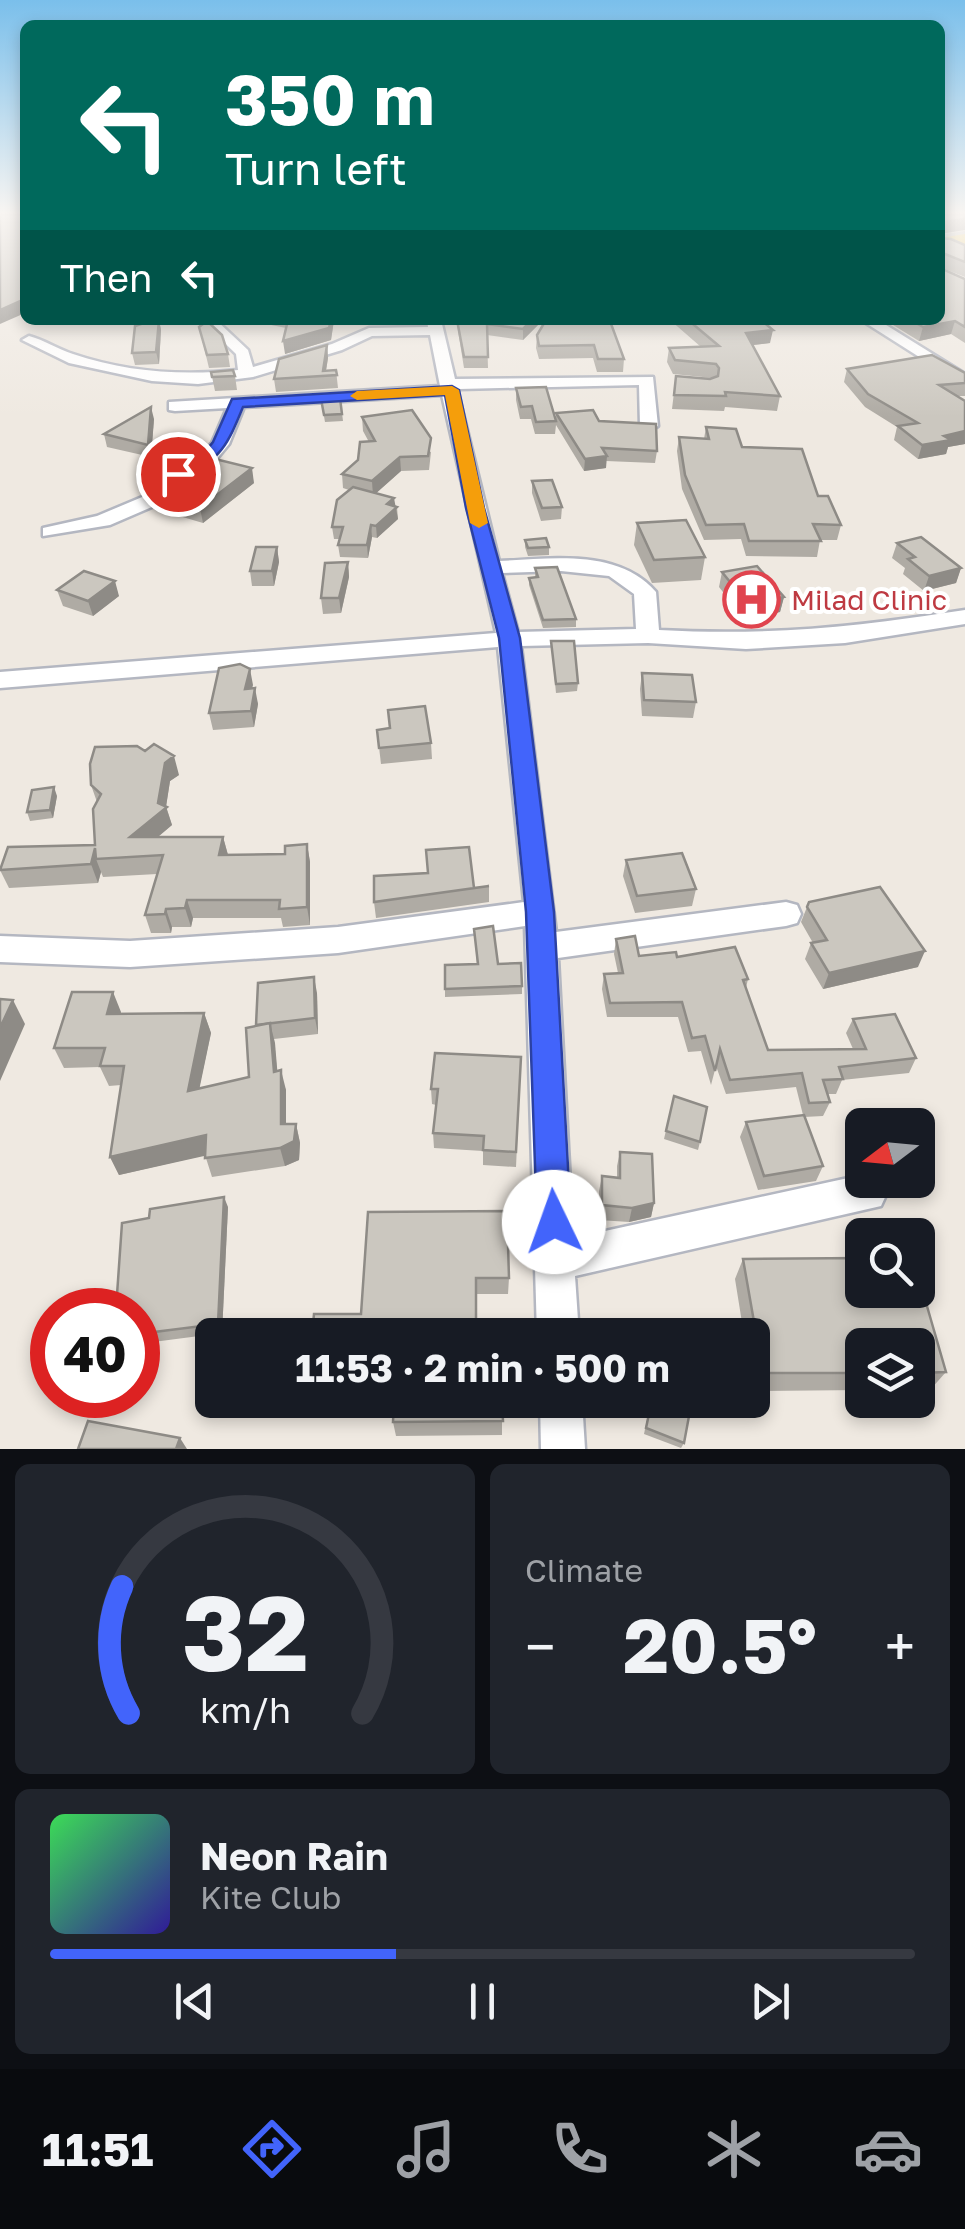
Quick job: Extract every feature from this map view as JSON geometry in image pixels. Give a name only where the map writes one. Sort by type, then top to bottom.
[{"type":"street","points":[[213,325],[243,352],[247,374]]},
{"type":"street","points":[[876,325],[965,381]]},
{"type":"street","points":[[28,340],[69,358],[152,376],[198,379],[247,374],[337,347],[369,332],[435,326],[475,508],[509,638],[540,912],[558,1318]]},
{"type":"street","points":[[175,406],[451,387],[654,381],[649,426]]},
{"type":"street","points":[[50,532],[103,520],[154,499],[178,474],[209,458],[220,444],[237,402]]},
{"type":"street","points":[[492,567],[561,565],[615,570],[645,592],[648,636]]},
{"type":"street","points":[[0,680],[509,638],[648,636],[766,641],[845,636],[965,618]]},
{"type":"street","points":[[0,950],[130,954],[338,940],[540,912]]},
{"type":"street","points":[[542,947],[786,914]]},
{"type":"street","points":[[556,1261],[849,1198]]},
{"type":"street","points":[[561,1418],[562,1449]]},
{"type":"building","points":[[0,282],[20,282],[20,301],[0,310]]},
{"type":"building","points":[[945,282],[965,282],[965,327],[955,321],[945,323]]},
{"type":"building","points":[[159,325],[156,352],[132,353],[135,326]]},
{"type":"building","points":[[211,325],[222,335],[228,354],[207,355],[199,327]]},
{"type":"building","points":[[287,325],[330,325],[329,328],[283,341]]},
{"type":"building","points":[[458,325],[487,325],[488,357],[464,357]]},
{"type":"building","points":[[494,325],[527,325],[523,329]]},
{"type":"building","points":[[543,325],[611,325],[624,359],[598,359],[594,345],[539,346],[537,335]]},
{"type":"building","points":[[694,325],[767,325],[773,330],[746,333],[780,396],[725,392],[726,396],[674,395],[676,376],[710,379],[718,376],[719,368],[716,364],[675,360],[669,348],[719,346]]},
{"type":"building","points":[[327,345],[323,371],[336,370],[337,375],[274,379],[279,359]]},
{"type":"building","points":[[932,355],[965,373],[965,383],[939,385],[965,401],[965,431],[944,436],[951,440],[922,445],[898,426],[918,423],[868,394],[847,369]]},
{"type":"building","points":[[233,370],[235,376],[212,377],[211,372]]},
{"type":"building","points":[[546,387],[556,421],[536,422],[532,406],[521,407],[516,388]]},
{"type":"building","points":[[340,398],[342,414],[324,415],[321,399]]},
{"type":"building","points":[[151,407],[148,445],[104,434]]},
{"type":"building","points":[[412,410],[431,438],[428,456],[400,457],[372,481],[342,474],[358,460],[360,442],[375,441],[362,417]]},
{"type":"building","points":[[593,410],[599,421],[656,424],[657,451],[602,448],[607,456],[585,459],[556,413]]},
{"type":"building","points":[[706,427],[736,429],[742,447],[802,449],[818,496],[828,496],[841,525],[813,524],[821,541],[749,541],[744,524],[706,525],[685,475],[679,437],[709,439]]},
{"type":"building","points":[[203,456],[252,468],[200,508],[165,499],[199,473],[181,469]]},
{"type":"building","points":[[552,480],[562,507],[542,508],[532,481]]},
{"type":"building","points":[[353,487],[394,498],[387,504],[397,507],[376,526],[371,525],[367,545],[338,545],[343,527],[332,527],[337,500]]},
{"type":"building","points":[[686,520],[705,557],[654,560],[637,523]]},
{"type":"building","points":[[921,537],[961,568],[929,576],[908,559],[915,557],[897,543]]},
{"type":"building","points":[[546,538],[549,547],[528,548],[525,540]]},
{"type":"building","points":[[256,547],[277,547],[272,571],[250,571]]},
{"type":"building","points":[[348,562],[339,598],[321,598],[325,563]]},
{"type":"building","points":[[757,566],[784,597],[747,603],[722,572]]},
{"type":"building","points":[[557,567],[576,619],[543,620],[529,578],[538,577],[535,568]]},
{"type":"building","points":[[84,571],[115,581],[88,601],[57,590]]},
{"type":"building","points":[[551,641],[574,641],[578,683],[556,684]]},
{"type":"building","points":[[240,664],[250,669],[245,689],[255,688],[251,711],[209,713],[219,668]]},
{"type":"building","points":[[642,673],[692,675],[696,702],[644,700]]},
{"type":"building","points":[[425,706],[431,743],[379,748],[377,730],[390,728],[388,710]]},
{"type":"building","points":[[154,744],[174,756],[165,763],[158,803],[167,807],[130,837],[223,837],[219,855],[285,854],[285,846],[307,844],[307,907],[279,909],[280,900],[187,900],[185,908],[145,915],[163,855],[96,859],[95,848],[91,864],[0,870],[8,847],[95,845],[93,809],[101,794],[91,785],[90,764],[95,747],[137,746],[145,751]]},
{"type":"building","points":[[54,787],[50,810],[27,812],[32,790]]},
{"type":"building","points":[[469,847],[474,888],[489,886],[374,902],[374,876],[428,873],[426,850]]},
{"type":"building","points":[[682,853],[696,889],[637,896],[626,860]]},
{"type":"building","points":[[880,887],[925,951],[829,973],[811,943],[827,940],[807,907],[809,902]]},
{"type":"building","points":[[493,926],[498,964],[521,963],[522,986],[445,989],[445,965],[478,964],[474,929]]},
{"type":"building","points":[[635,936],[639,956],[676,952],[677,957],[735,947],[768,1050],[866,1049],[853,1019],[895,1014],[916,1058],[839,1067],[843,1079],[823,1080],[830,1102],[809,1103],[802,1073],[730,1080],[720,1049],[715,1071],[705,1036],[692,1038],[682,1002],[610,1003],[604,974],[623,973],[616,939]]},
{"type":"building","points":[[314,977],[315,1018],[256,1025],[258,983]]},
{"type":"building","points":[[72,992],[113,992],[107,1014],[204,1013],[188,1091],[249,1077],[246,1028],[270,1023],[274,1072],[281,1070],[281,1124],[296,1124],[294,1141],[280,1148],[205,1158],[206,1135],[110,1157],[124,1066],[100,1066],[105,1048],[54,1048]]},
{"type":"building","points":[[0,999],[13,1000],[0,1028]]},
{"type":"building","points":[[435,1053],[521,1057],[516,1152],[483,1150],[484,1136],[433,1133],[438,1089],[431,1089]]},
{"type":"building","points":[[674,1096],[707,1107],[700,1142],[666,1131]]},
{"type":"building","points":[[804,1115],[823,1166],[764,1176],[746,1122]]},
{"type":"building","points":[[620,1152],[652,1154],[654,1203],[632,1208],[602,1205],[602,1176],[620,1178]]},
{"type":"building","points":[[224,1197],[218,1318],[195,1318],[195,1327],[160,1331],[160,1288],[117,1288],[122,1223],[149,1218],[150,1209]]},
{"type":"building","points":[[507,1211],[509,1278],[476,1278],[476,1318],[314,1318],[314,1314],[361,1314],[368,1212]]},
{"type":"building","points":[[845,1258],[845,1308],[928,1308],[933,1328],[845,1328],[845,1373],[770,1373],[770,1318],[753,1318],[743,1259]]},
{"type":"building","points":[[935,1334],[946,1372],[935,1372]]},
{"type":"building","points":[[393,1418],[503,1421],[393,1422]]},
{"type":"building","points":[[648,1418],[689,1418],[684,1443],[646,1428]]},
{"type":"building","points":[[88,1421],[180,1438],[176,1449],[78,1449]]},
{"type":"slow traffic","points":[[357,396],[452,390],[479,523]]},
{"type":"place","name":"Milad Clinic","points":[[752,599]]},
{"type":"route","points":[[178,474],[209,458],[220,444],[237,402],[452,390],[475,508],[509,638],[540,912],[554,1222]]}]
